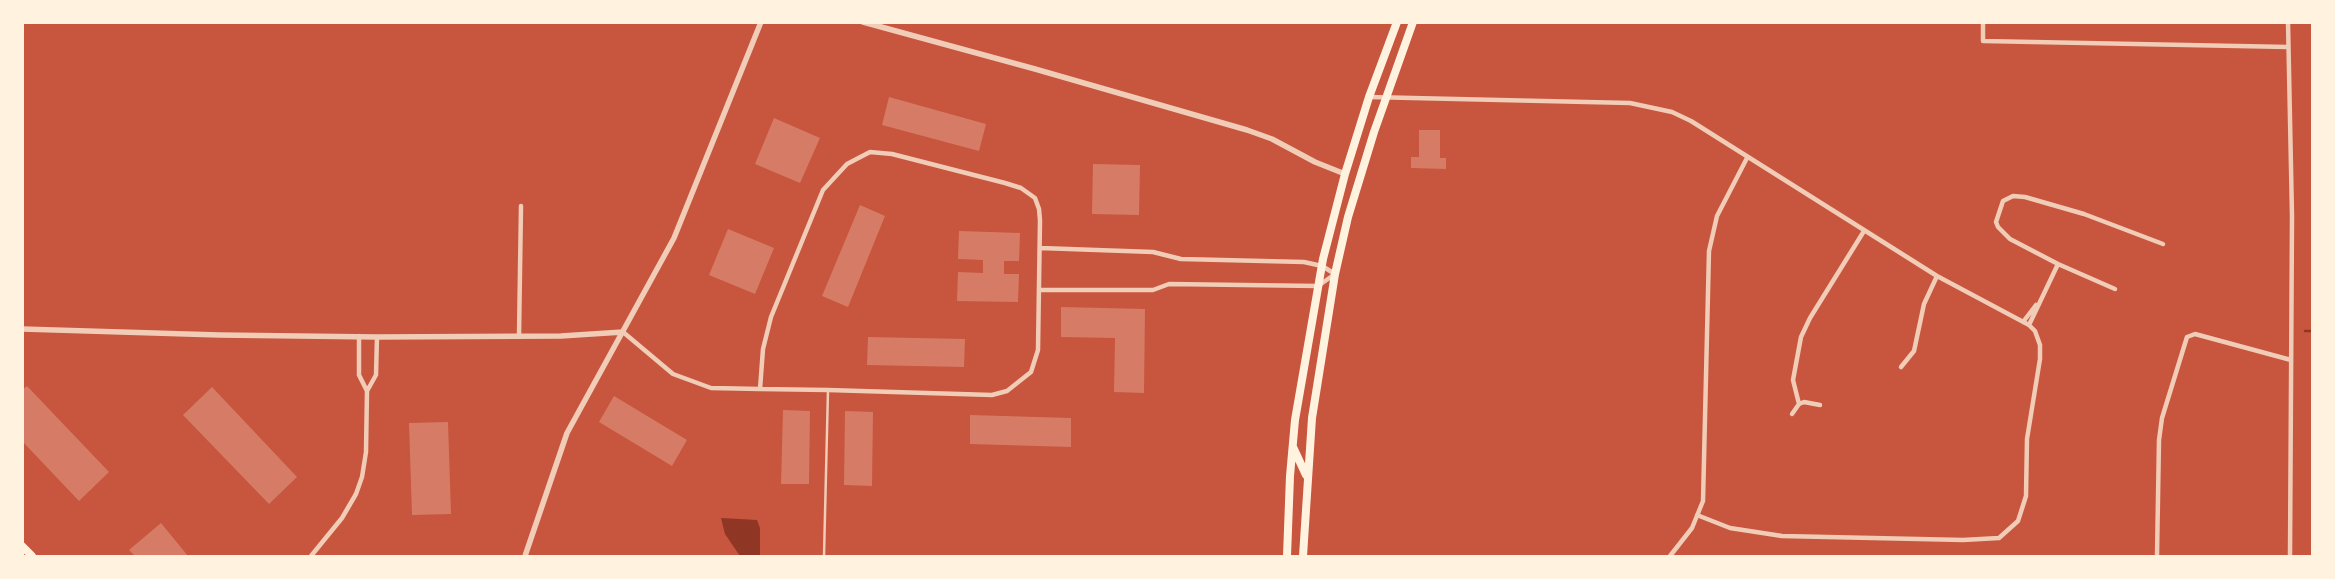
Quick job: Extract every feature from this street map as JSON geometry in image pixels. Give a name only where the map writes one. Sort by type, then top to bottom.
[{"type":"main road","points":[[1287,556],[1296,410],[1322,266],[1345,174],[1369,97],[1397,22]]},
{"type":"main road","points":[[1303,556],[1306,476],[1318,367],[1335,274],[1348,217],[1386,98],[1413,22]]},
{"type":"main road","points":[[1293,445],[1306,476]]},
{"type":"main road","points":[[22,546],[32,556]]},
{"type":"street","points":[[525,556],[567,434],[670,246],[687,209],[761,22]]},
{"type":"street","points":[[863,22],[1247,130],[1272,139],[1315,162],[1345,174]]},
{"type":"street","points":[[1983,22],[1983,41],[2288,47]]},
{"type":"street","points":[[2288,22],[2292,216],[2290,556]]},
{"type":"street","points":[[1369,97],[1630,103],[1651,106],[1691,122],[1937,276],[2030,325],[2038,338],[2040,352],[2026,439],[2026,496],[2018,521],[1999,538],[1963,540],[1782,536],[1730,528],[1697,515]]},
{"type":"street","points":[[22,329],[219,335],[377,337],[519,336],[623,332],[663,367],[682,378],[711,388],[992,395],[1012,388],[1020,382],[1030,372],[1038,350],[1040,208],[1035,198],[1026,191],[1005,183],[880,151],[863,155],[837,173],[823,190],[770,317],[762,349],[760,389]]},
{"type":"street","points":[[1670,556],[1692,528],[1703,501],[1709,251],[1717,216],[1747,158]]},
{"type":"street","points":[[2114,289],[2058,264],[2010,239],[1998,227],[1996,216],[2002,201],[2006,198],[2025,197],[2084,214],[2163,244]]},
{"type":"street","points":[[519,336],[521,206]]},
{"type":"street","points":[[1799,404],[1793,380],[1801,337],[1810,318],[1864,232]]},
{"type":"street","points":[[1040,248],[1152,252],[1180,259],[1304,262],[1322,266],[1335,274],[1318,286],[1169,284],[1153,290],[1040,290]]},
{"type":"street","points":[[2030,325],[2058,264]]},
{"type":"street","points":[[1901,367],[1914,351],[1924,304],[1937,276]]},
{"type":"street","points":[[2023,322],[2038,304]]},
{"type":"street","points":[[2157,556],[2159,440],[2162,418],[2187,337],[2195,334],[2290,360]]},
{"type":"street","points":[[311,556],[342,518],[356,494],[362,477],[366,452],[367,391],[359,375],[359,336]]},
{"type":"street","points":[[367,391],[376,375],[377,337]]},
{"type":"street","points":[[1792,414],[1799,404],[1810,402],[1820,406]]},
{"type":"lane","points":[[824,556],[828,390]]},
{"type":"shaded area","points":[[721,518],[757,520],[760,528],[760,556],[740,556],[725,534]]},
{"type":"building","points":[[889,97],[986,124],[979,151],[882,125]]},
{"type":"building","points":[[774,118],[820,138],[800,183],[755,164]]},
{"type":"building","points":[[1419,130],[1440,130],[1440,158],[1446,158],[1446,169],[1411,168],[1411,157],[1419,157]]},
{"type":"building","points":[[1093,164],[1140,165],[1139,215],[1092,214]]},
{"type":"building","points":[[860,205],[885,216],[848,307],[822,296]]},
{"type":"building","points":[[728,229],[774,248],[755,294],[709,275]]},
{"type":"building","points":[[959,231],[1020,233],[1019,261],[1004,261],[1004,274],[1019,274],[1018,302],[957,301],[958,272],[983,273],[983,260],[958,259]]},
{"type":"building","points":[[1061,307],[1145,309],[1144,393],[1114,392],[1115,338],[1061,337]]},
{"type":"building","points":[[868,337],[965,339],[964,367],[867,365]]},
{"type":"building","points":[[27,386],[109,472],[79,501],[22,441],[22,390]]},
{"type":"building","points":[[212,387],[297,477],[269,504],[183,415]]},
{"type":"building","points":[[614,396],[687,440],[672,466],[599,422]]},
{"type":"building","points":[[783,410],[810,411],[809,484],[781,484]]},
{"type":"building","points":[[845,411],[873,412],[872,486],[844,485]]},
{"type":"building","points":[[970,415],[1071,418],[1071,447],[970,444]]},
{"type":"building","points":[[448,422],[451,514],[412,515],[409,423]]},
{"type":"building","points":[[161,523],[188,556],[135,556],[129,550]]},
{"type":"waterway","points":[[2305,331],[2312,331]]}]
